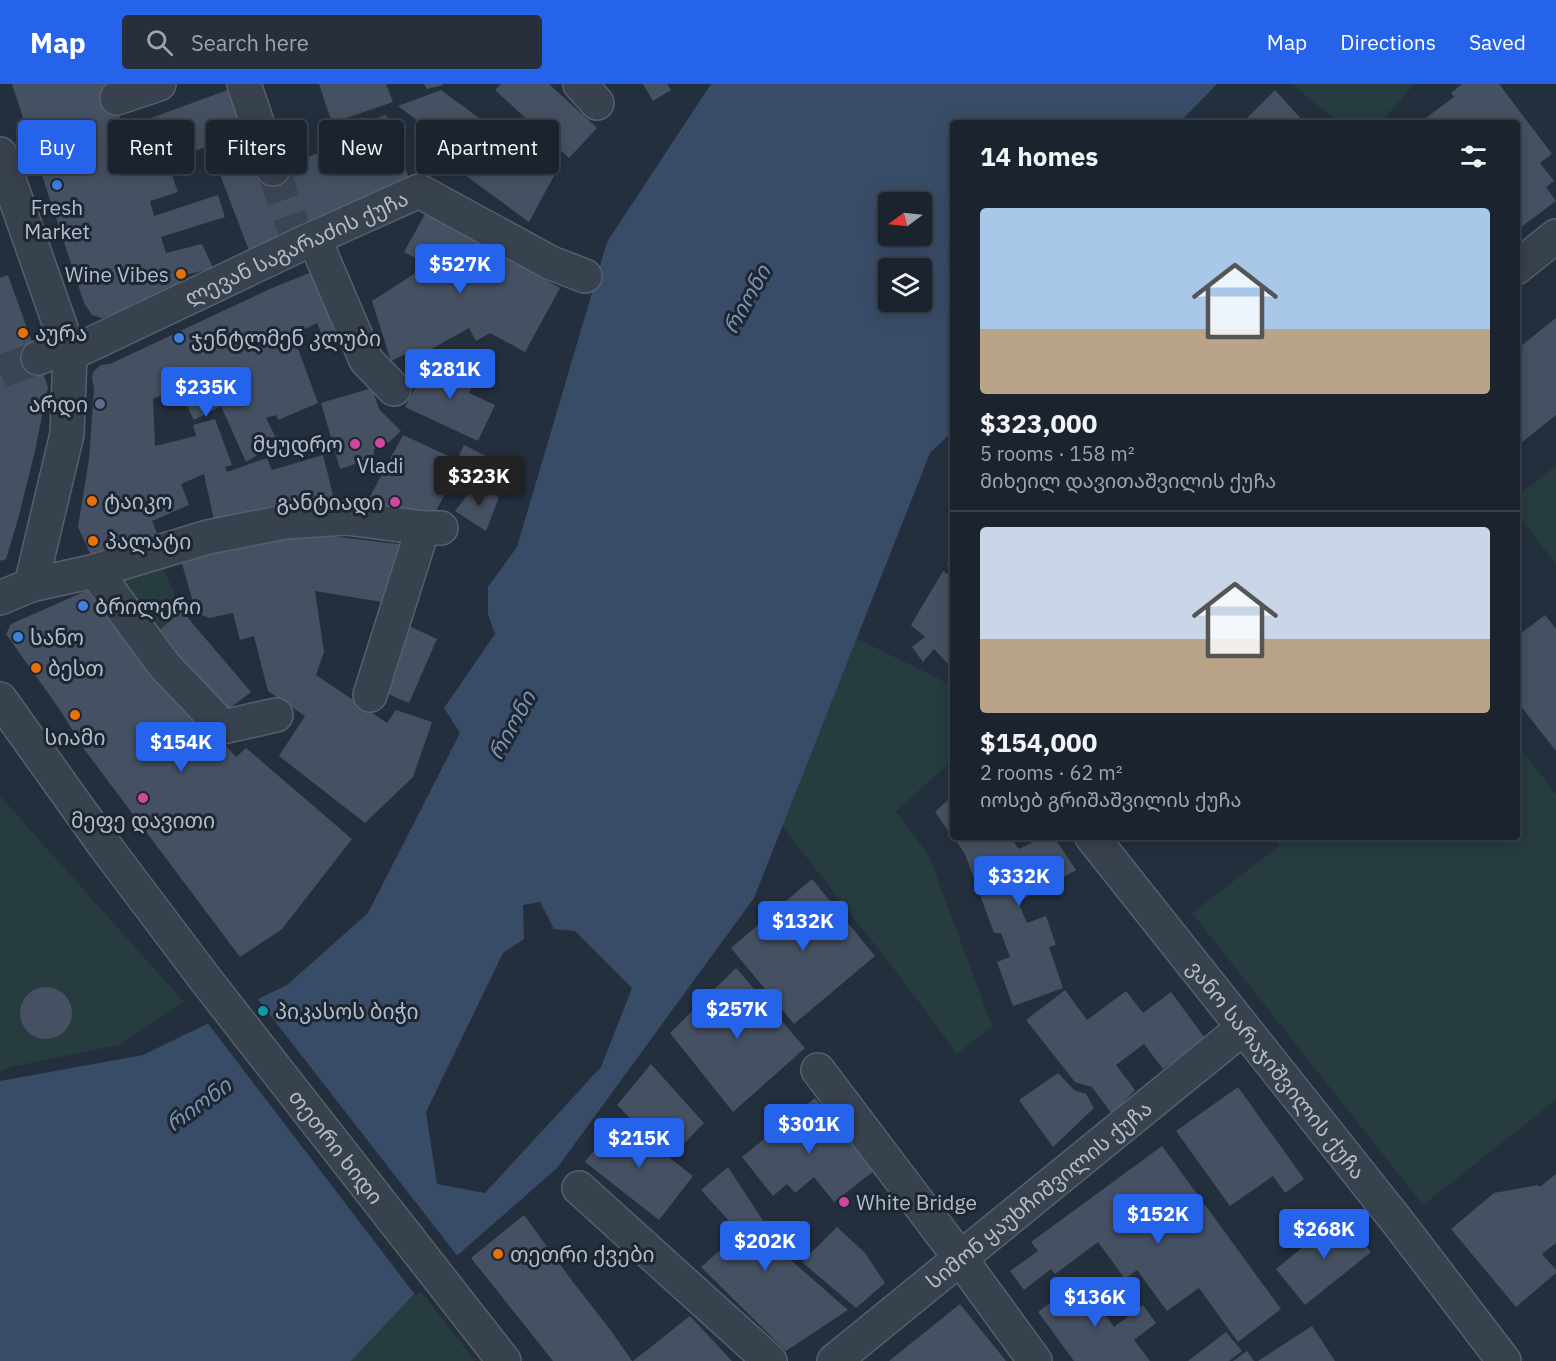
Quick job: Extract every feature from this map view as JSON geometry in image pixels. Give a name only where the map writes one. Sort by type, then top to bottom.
[{"type":"street","points":[[117,98],[159,84]]},
{"type":"street","points":[[244,84],[256,120]]},
{"type":"street","points":[[2,167],[59,353],[67,434],[31,585]]},
{"type":"street","name":"ლევან საგარაძის ქუჩა","points":[[59,353],[303,239],[419,191],[551,263],[585,276]]},
{"type":"street","points":[[1520,265],[1556,236]]},
{"type":"street","points":[[303,239],[366,360],[394,389]]},
{"type":"street","points":[[0,598],[31,585],[95,571],[208,537],[285,522],[346,518],[432,528],[370,695]]},
{"type":"street","points":[[95,571],[164,665],[223,727],[276,715]]},
{"type":"street","name":"თეთრი ხიდი","points":[[0,699],[105,846],[197,968],[504,1361]]},
{"type":"street","name":"ვანო სარაჯიშვილის ქუჩა","points":[[1094,840],[1397,1221],[1504,1361]]},
{"type":"street","name":"სიმონ ყაუხჩიშვილის ქუჩა","points":[[834,1361],[1244,1028]]},
{"type":"street","points":[[818,1070],[1035,1361]]},
{"type":"street","points":[[579,1188],[770,1361]]},
{"type":"green space","points":[[1292,84],[1414,84],[1384,120],[1335,120]]},
{"type":"green space","points":[[1556,466],[1556,564],[1520,518],[1520,494]]},
{"type":"green space","points":[[162,566],[182,611],[158,631],[120,582]]},
{"type":"green space","points":[[856,638],[945,682],[950,681],[950,763],[896,811],[929,856],[992,1026],[957,1054],[908,987],[782,826]]},
{"type":"green space","points":[[1520,748],[1556,794],[1556,1100],[1423,1205],[1192,913],[1279,846],[1275,840],[1520,840]]},
{"type":"green space","points":[[0,796],[184,1002],[118,1045],[11,1067],[0,1072]]},
{"type":"green space","points":[[419,1289],[475,1361],[351,1361]]},
{"type":"water","name":"რიონი","points":[[711,84],[1217,84],[1182,120],[950,120],[950,434],[930,453],[754,898],[557,1168],[419,1289],[351,1361],[0,1361],[0,1081],[143,1055],[287,985],[368,913],[460,733],[444,708],[495,634],[488,614],[488,587],[517,547],[607,242]],"holes":[[[540,902],[554,929],[575,931],[632,988],[601,1067],[485,1193],[437,1184],[426,1112],[503,953],[524,939],[523,905]]]},
{"type":"pier","points":[[256,997],[459,1258],[416,1296],[206,1021]]},
{"type":"building","points":[[12,84],[108,84],[121,120],[108,120],[108,174],[172,174],[178,192],[150,201],[154,216],[218,195],[225,217],[161,237],[166,253],[202,244],[213,268],[178,277],[183,289],[102,318],[92,315],[84,303],[42,174],[96,174],[96,120],[24,120]]},
{"type":"building","points":[[319,84],[386,84],[393,102],[341,120],[331,120]]},
{"type":"building","points":[[424,84],[443,84],[443,85],[427,89]]},
{"type":"building","points":[[501,84],[549,84],[597,128],[569,158],[559,149],[559,120],[528,120],[495,90]]},
{"type":"building","points":[[643,84],[667,84],[671,90],[653,101]]},
{"type":"building","points":[[1462,84],[1499,84],[1552,154],[1540,163],[1554,181],[1546,187],[1556,201],[1520,228],[1520,120],[1423,120],[1454,97],[1451,93]]},
{"type":"building","points":[[233,88],[254,120],[206,120],[206,147],[194,151],[194,120],[146,120]]},
{"type":"building","points":[[441,90],[482,120],[417,120],[398,106]]},
{"type":"building","points":[[1275,90],[1302,120],[1245,120]]},
{"type":"building","points":[[386,115],[388,120],[371,120]]},
{"type":"building","points":[[319,153],[319,174],[404,174],[404,165],[411,184],[250,253],[220,174],[307,174],[307,157]]},
{"type":"building","points":[[463,174],[555,174],[529,222]]},
{"type":"building","points":[[425,214],[560,288],[525,352],[490,333],[476,341],[469,328],[419,356],[415,349],[391,361],[372,301],[428,265],[404,252]]},
{"type":"building","points":[[322,268],[347,324],[322,335],[317,323],[293,335],[318,403],[278,420],[276,415],[266,418],[278,442],[246,462],[221,406],[194,420],[178,388],[153,399],[155,446],[196,436],[193,425],[215,419],[232,465],[225,467],[227,472],[267,458],[272,470],[323,455],[334,499],[215,525],[204,474],[181,484],[189,505],[152,521],[157,533],[93,560],[78,527],[89,459],[94,371],[101,365],[110,364],[272,288]]},
{"type":"building","points":[[8,275],[48,387],[18,519],[6,559],[0,561],[0,278]]},
{"type":"building","points":[[1556,318],[1556,415],[1520,444],[1520,347]]},
{"type":"building","points":[[431,358],[475,380],[469,393],[495,405],[478,441],[405,407]]},
{"type":"building","points":[[372,388],[379,409],[401,431],[389,442],[374,449],[374,458],[340,469],[321,403]]},
{"type":"building","points":[[403,435],[457,460],[464,445],[488,457],[478,477],[459,468],[431,520],[366,504]]},
{"type":"building","points":[[475,485],[499,497],[486,531],[455,511]]},
{"type":"building","points":[[322,535],[406,545],[388,603],[315,591],[324,652],[316,675],[387,723],[396,710],[432,722],[413,777],[365,823],[279,756],[305,716],[268,691],[254,636],[240,640],[233,613],[209,618],[196,612],[180,557],[246,539]]},
{"type":"building","points":[[943,571],[950,576],[950,666],[934,649],[923,662],[912,647],[925,637],[911,625]]},
{"type":"building","points":[[97,586],[158,670],[236,757],[246,748],[352,839],[282,929],[240,957],[84,749],[60,710],[6,634],[11,624]]},
{"type":"building","points":[[182,611],[251,692],[222,714],[158,631]]},
{"type":"building","points":[[1545,615],[1556,629],[1556,751],[1520,705],[1520,634]]},
{"type":"building","points":[[409,626],[437,639],[409,703],[381,691]]},
{"type":"building","points":[[950,798],[950,833],[935,812]]},
{"type":"building","points":[[955,840],[1012,840],[1019,849],[1037,840],[1056,840],[1076,870],[1018,902],[1027,923],[1046,916],[1056,945],[1049,947],[1063,988],[1013,1006],[997,962],[1010,957],[1001,933],[994,933],[965,854]]},
{"type":"building","points":[[812,879],[875,956],[794,1024],[731,948]]},
{"type":"building","points":[[736,968],[805,1048],[733,1112],[670,1033]]},
{"type":"building","points":[[41,987],[51,987],[61,991],[68,998],[72,1013],[68,1028],[61,1035],[51,1039],[41,1039],[31,1035],[24,1028],[20,1018],[20,1008],[24,998],[31,991]]},
{"type":"building","points":[[1065,990],[1087,1020],[1126,991],[1143,1013],[1171,992],[1205,1038],[1163,1069],[1144,1044],[1116,1065],[1135,1090],[1112,1114],[1092,1087],[1075,1082],[1026,1020]]},
{"type":"building","points":[[651,1064],[704,1123],[670,1158],[617,1105]]},
{"type":"building","points":[[1058,1073],[1074,1090],[1086,1094],[1094,1108],[1053,1147],[1019,1100]]},
{"type":"building","points":[[1238,1087],[1304,1179],[1285,1193],[1273,1176],[1230,1206],[1176,1131]]},
{"type":"building","points":[[815,1098],[874,1171],[834,1202],[814,1177],[795,1193],[787,1184],[773,1196],[742,1157]]},
{"type":"building","points":[[619,1119],[693,1176],[659,1220],[585,1162]]},
{"type":"building","points":[[1162,1146],[1281,1309],[1238,1342],[1199,1288],[1167,1311],[1137,1270],[1125,1279],[1098,1242],[1055,1274],[1051,1269],[1024,1290],[1010,1271],[1038,1251],[1031,1242]]},
{"type":"building","points":[[728,1167],[786,1256],[848,1310],[786,1351],[701,1267],[740,1233],[701,1190]]},
{"type":"building","points":[[1556,1174],[1556,1243],[1542,1254],[1556,1273],[1516,1307],[1451,1229],[1494,1193],[1538,1185],[1540,1187]]},
{"type":"building","points":[[524,1215],[632,1361],[553,1361],[471,1258]]},
{"type":"building","points":[[1342,1215],[1371,1252],[1305,1305],[1276,1269]]},
{"type":"building","points":[[837,1227],[865,1253],[885,1283],[856,1308],[802,1262]]},
{"type":"building","points":[[1080,1280],[1114,1327],[1143,1305],[1156,1323],[1134,1340],[1150,1361],[1074,1361],[1038,1312]]},
{"type":"building","points":[[960,1304],[1006,1361],[889,1361]]},
{"type":"building","points":[[690,1316],[732,1361],[633,1361]]},
{"type":"building","points":[[1312,1326],[1335,1361],[1258,1361]]},
{"type":"building","points":[[1226,1332],[1242,1351],[1229,1361],[1188,1361]]},
{"type":"building","points":[[1247,1351],[1254,1361],[1233,1361]]},
{"type":"tunnel","points":[[275,174],[295,233]]},
{"type":"tunnel","points":[[0,372],[38,358]]},
{"type":"place","name":"Fresh Market","points":[[57,185]]},
{"type":"place","name":"Wine Vibes","points":[[181,274]]},
{"type":"place","name":"აურა","points":[[23,333]]},
{"type":"place","name":"ჯენტლმენ კლუბი","points":[[179,338]]},
{"type":"place","name":"არდი","points":[[100,404]]},
{"type":"place","name":"Vladi","points":[[380,443]]},
{"type":"place","name":"მყუდრო","points":[[355,444]]},
{"type":"place","name":"ტაიკო","points":[[92,501]]},
{"type":"place","name":"განტიადი","points":[[395,502]]},
{"type":"place","name":"პალატი","points":[[93,541]]},
{"type":"place","name":"Ბრილერი","points":[[83,606]]},
{"type":"place","name":"სანო","points":[[18,637]]},
{"type":"place","name":"ბესთ","points":[[36,668]]},
{"type":"place","name":"სიამი","points":[[75,715]]},
{"type":"place","name":"მეფე დავითი","points":[[143,798]]},
{"type":"place","name":"პიკასოს ბიჭი","points":[[263,1011]]},
{"type":"place","name":"White Bridge","points":[[844,1202]]},
{"type":"place","name":"თეთრი ქვები","points":[[498,1254]]}]
